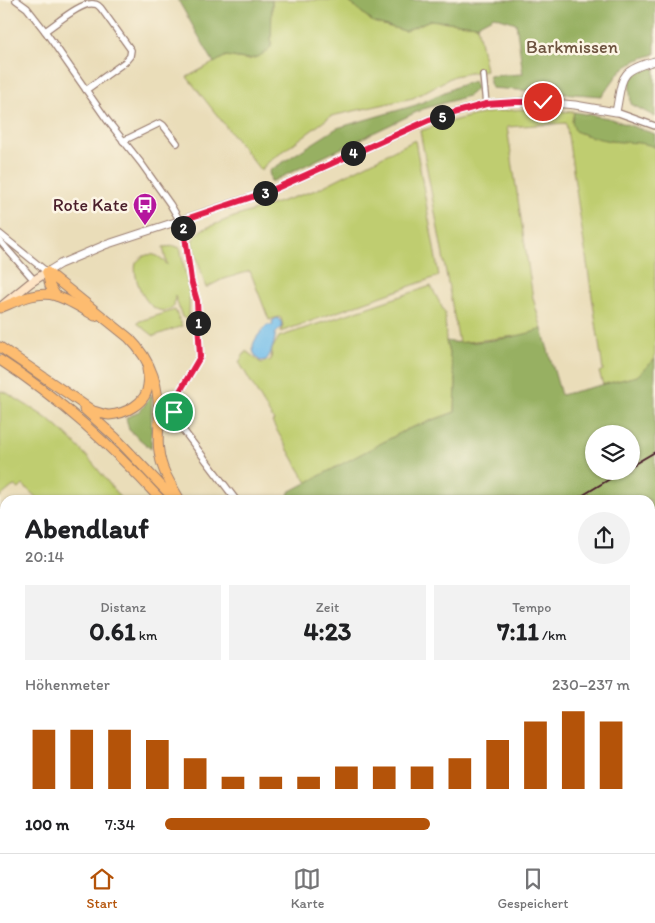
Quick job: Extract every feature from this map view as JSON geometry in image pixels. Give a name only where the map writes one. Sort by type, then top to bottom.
[{"type":"highway","points":[[47,272],[50,286],[56,296]]},
{"type":"highway","points":[[47,272],[135,344],[146,358],[158,388],[159,450],[166,478],[177,495]]},
{"type":"highway","points":[[0,308],[39,294],[56,296],[113,325]]},
{"type":"highway","points":[[0,347],[93,411],[107,415],[122,413],[133,408],[143,398],[148,387],[146,358]]},
{"type":"highway","points":[[0,360],[33,382],[96,433],[156,495]]},
{"type":"highway","points":[[22,361],[80,406],[115,437],[170,495]]},
{"type":"main road","points":[[0,308],[34,280],[47,272]]},
{"type":"street","points":[[16,0],[27,8],[45,31],[180,221],[185,236],[191,280],[197,301],[200,357],[176,398],[173,405],[174,412],[177,422],[232,495]]},
{"type":"street","points":[[45,31],[77,8],[93,3],[103,11],[131,50],[130,56],[125,62],[86,90]]},
{"type":"street","points":[[616,112],[623,77],[627,71],[655,61]]},
{"type":"street","points":[[483,75],[486,104]]},
{"type":"street","points":[[0,234],[47,272],[60,264],[105,246],[270,191],[429,120],[486,104],[543,102],[575,105],[616,112],[655,126]]},
{"type":"street","points":[[123,140],[160,124],[177,143]]},
{"type":"street","points":[[0,241],[34,280]]},
{"type":"green space","points":[[178,0],[272,0],[271,47],[255,58],[245,59],[226,56],[214,63]]},
{"type":"green space","points":[[272,0],[347,0],[373,22],[405,31],[430,20],[477,25],[486,70],[454,76],[413,98],[331,116],[266,164],[261,171],[187,77],[226,56],[249,60],[271,47]]},
{"type":"green space","name":"Barkmissen","points":[[347,0],[655,0],[655,54],[637,60],[621,70],[602,96],[491,88],[489,76],[523,74],[516,23],[494,16],[477,25],[430,20],[405,31],[373,22]]},
{"type":"green space","points":[[655,66],[655,117],[631,104],[630,82],[634,74]]},
{"type":"green space","points":[[474,81],[476,89],[468,96],[423,109],[271,182],[269,171],[337,128],[416,105]]},
{"type":"green space","points":[[528,109],[574,112],[572,122],[610,141],[646,143],[655,147],[655,359],[637,376],[603,385],[599,372],[603,370],[566,123],[507,127],[533,298],[542,329],[525,335],[459,343],[420,131],[473,116],[499,111]]},
{"type":"green space","points":[[574,112],[608,118],[655,134],[655,147],[639,143],[616,142],[575,131],[572,122]]},
{"type":"green space","points":[[415,140],[439,276],[280,332],[283,326],[281,318],[269,320],[250,271],[221,280],[206,288],[192,241],[201,230],[316,190]]},
{"type":"green space","points":[[175,246],[180,248],[181,251],[188,286],[189,312],[187,319],[182,317],[175,296],[174,306],[166,310],[158,310],[151,305],[140,289],[135,271],[136,263],[148,255],[160,258],[167,265],[163,247]]},
{"type":"green space","points":[[431,286],[445,313],[446,341],[456,382],[455,412],[408,429],[307,483],[272,422],[274,421],[239,362],[246,351],[261,363],[271,360],[272,349],[279,337]]},
{"type":"green space","points":[[175,310],[182,326],[154,336],[137,323],[140,321]]},
{"type":"green space","points":[[542,329],[561,395],[637,376],[655,359],[655,495],[288,495],[289,492],[408,429],[455,412],[456,382],[446,341],[481,342],[508,338]]},
{"type":"green space","points":[[0,391],[7,393],[36,411],[63,431],[118,495],[34,495],[23,485],[19,489],[15,486],[12,487],[0,495]]},
{"type":"green space","points":[[152,394],[151,449],[129,430],[126,418],[141,410]]},
{"type":"water","points":[[277,318],[281,321],[282,327],[275,334],[274,344],[268,358],[260,361],[253,351],[254,342],[267,325],[273,325],[272,321]]},
{"type":"railway","points":[[640,461],[655,452]]},
{"type":"railway","points":[[583,495],[608,480]]},
{"type":"place","name":"Rote Kate","points":[[145,226]]},
{"type":"route","points":[[174,412],[173,405],[176,398],[200,357],[197,301],[191,280],[185,236],[180,221],[270,191],[429,120],[486,104],[543,102]]}]
